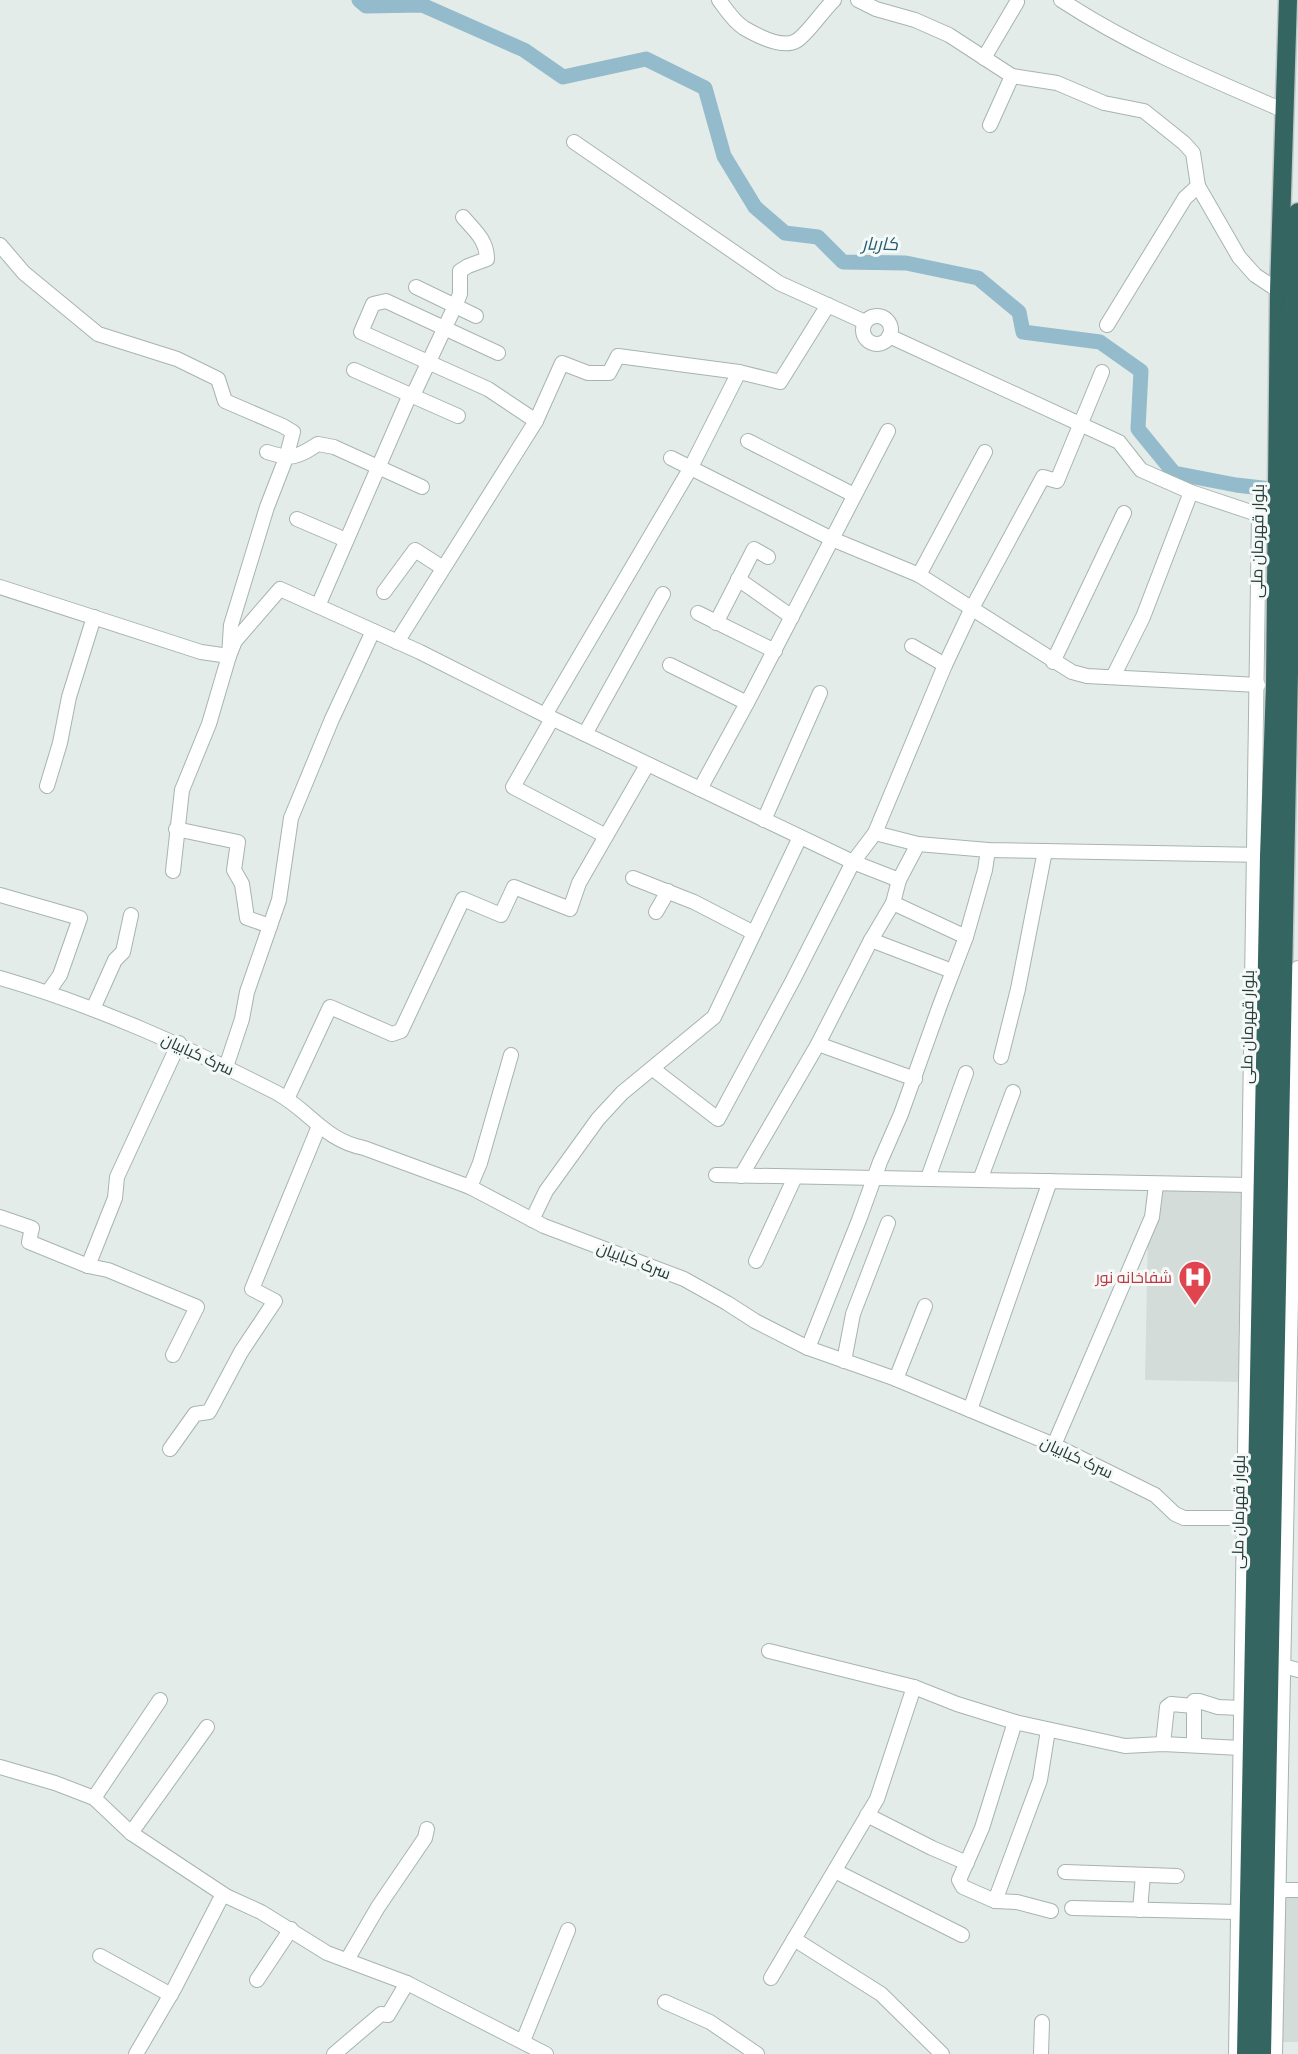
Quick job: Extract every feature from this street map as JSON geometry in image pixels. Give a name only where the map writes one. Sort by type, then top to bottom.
[{"type":"highway","name":"بلوار قهرمان ملی","points":[[1246,2054],[1258,1518],[1277,1137],[1270,856],[1275,685],[1276,517],[1296,403],[1285,111],[1288,0]]},
{"type":"highway","name":"بلوار قهرمان ملی","points":[[1285,473],[1291,293],[1298,212]]},
{"type":"highway","name":"بلوار قهرمان ملی","points":[[1270,856],[1294,632],[1276,517]]},
{"type":"highway","name":"بلوار قهرمان ملی","points":[[1258,1518],[1262,2054]]},
{"type":"street","points":[[718,0],[743,27],[775,43],[786,44],[795,42],[834,0]]},
{"type":"street","points":[[858,0],[876,9],[915,20],[940,31],[1012,76],[1045,80],[1104,103],[1144,111],[1193,153],[1198,186],[1239,257],[1255,275],[1291,293]]},
{"type":"street","points":[[1061,0],[1081,14],[1161,57],[1285,111]]},
{"type":"street","points":[[984,58],[1017,2]]},
{"type":"street","points":[[990,125],[1012,76]]},
{"type":"street","points":[[574,142],[779,283],[865,322]]},
{"type":"street","points":[[1107,325],[1185,198],[1198,186]]},
{"type":"street","points":[[318,606],[378,467],[455,306],[460,294],[460,271],[487,259],[487,249],[481,238],[462,217]]},
{"type":"street","points":[[0,245],[24,273],[98,334],[177,359],[208,374],[218,380],[225,401],[293,432],[286,458],[267,507],[231,625],[230,656]]},
{"type":"street","points":[[416,287],[476,316]]},
{"type":"street","points":[[498,352],[386,301],[373,304],[361,332],[488,389],[536,421]]},
{"type":"street","points":[[397,642],[536,421],[562,363],[588,373],[609,373],[618,356],[739,372],[780,382],[828,305]]},
{"type":"street","points":[[873,317],[882,317],[889,323],[889,336],[878,344],[870,342],[863,331],[865,322],[873,317]]},
{"type":"street","points":[[889,336],[1119,442],[1141,470],[1191,492],[1276,517],[1258,685],[1270,856],[1277,1137],[1294,1354],[1293,1483],[1283,1666],[1275,2054]]},
{"type":"street","points":[[354,370],[458,416]]},
{"type":"street","points":[[606,836],[513,787],[548,717],[690,469],[739,372]]},
{"type":"street","points":[[653,1069],[718,1119],[854,862],[875,833],[945,664],[971,610],[1043,477],[1056,481],[1102,372]]},
{"type":"street","points":[[700,789],[888,431]]},
{"type":"street","points":[[748,441],[854,495]]},
{"type":"street","points":[[267,452],[286,458],[302,454],[318,444],[334,447],[422,488]]},
{"type":"street","points":[[919,575],[985,452]]},
{"type":"street","points":[[671,458],[832,539],[919,575],[1072,672],[1087,676],[1258,685]]},
{"type":"street","points":[[1113,677],[1143,617],[1191,492]]},
{"type":"street","points":[[1053,662],[1124,513]]},
{"type":"street","points":[[297,519],[346,540]]},
{"type":"street","points":[[716,623],[754,549],[768,557]]},
{"type":"street","points":[[384,592],[415,550],[443,568]]},
{"type":"street","points":[[738,579],[792,617]]},
{"type":"street","points":[[0,587],[201,652],[230,656]]},
{"type":"street","points":[[173,872],[182,790],[209,724],[235,641],[280,589],[397,642],[647,765],[800,837],[899,880]]},
{"type":"street","points":[[585,734],[663,594]]},
{"type":"street","points":[[698,614],[774,651]]},
{"type":"street","points":[[47,786],[60,743],[69,697],[94,617]]},
{"type":"street","points":[[226,1067],[242,1019],[247,992],[279,900],[291,818],[332,719],[373,631]]},
{"type":"street","points":[[912,646],[945,664]]},
{"type":"street","points":[[670,665],[747,703]]},
{"type":"street","points":[[764,820],[820,693]]},
{"type":"street","points":[[287,1099],[330,1007],[392,1034],[401,1031],[464,899],[501,915],[514,887],[570,909],[579,883],[647,765]]},
{"type":"street","points":[[176,829],[238,842],[234,870],[242,884],[247,918],[270,926]]},
{"type":"street","points":[[875,833],[918,844],[988,849],[1270,856]]},
{"type":"street","points":[[532,1220],[546,1191],[598,1119],[622,1093],[714,1017],[800,837]]},
{"type":"street","points":[[741,1176],[818,1044],[871,940],[893,903],[899,880],[918,844]]},
{"type":"street","points":[[808,1348],[915,1079],[966,937],[985,870],[988,849]]},
{"type":"street","points":[[1001,1057],[1018,989],[1045,851]]},
{"type":"street","points":[[633,878],[668,891],[754,933]]},
{"type":"street","points":[[656,912],[668,891]]},
{"type":"street","points":[[0,896],[80,918],[60,975],[48,992]]},
{"type":"street","points":[[893,903],[966,937]]},
{"type":"street","points":[[93,1009],[115,960],[123,952],[131,915]]},
{"type":"street","points":[[871,940],[952,971]]},
{"type":"street","points":[[1236,2054],[1241,1708],[1258,1518],[1250,1185],[1277,1137],[1297,1021],[1298,968]]},
{"type":"street","name":"سرک کبابیان","points":[[0,978],[48,992],[178,1043],[287,1099],[319,1126],[348,1144],[470,1187],[532,1220],[684,1279],[755,1321],[808,1348],[896,1379],[1054,1445],[1155,1495],[1175,1514],[1184,1518],[1258,1518]]},
{"type":"street","points":[[88,1266],[115,1198],[117,1177],[178,1043]]},
{"type":"street","points":[[818,1044],[915,1079]]},
{"type":"street","points":[[470,1187],[480,1163],[511,1055]]},
{"type":"street","points":[[928,1178],[966,1073]]},
{"type":"street","points":[[980,1180],[1013,1092]]},
{"type":"street","points":[[170,1449],[195,1413],[209,1412],[241,1352],[275,1301],[252,1289],[319,1126]]},
{"type":"street","points":[[716,1175],[1250,1185]]},
{"type":"street","points":[[756,1261],[795,1176]]},
{"type":"street","points":[[970,1410],[1050,1181]]},
{"type":"street","points":[[1054,1445],[1152,1217],[1156,1185]]},
{"type":"street","points":[[0,1218],[32,1228],[29,1242],[88,1266],[108,1270],[197,1307],[173,1355]]},
{"type":"street","points":[[844,1360],[853,1314],[888,1223]]},
{"type":"street","points":[[896,1379],[925,1306]]},
{"type":"street","points":[[769,1651],[914,1687],[957,1704],[1015,1722],[1125,1746],[1163,1744],[1240,1748]]},
{"type":"street","points":[[1283,1666],[1298,1670]]},
{"type":"street","points":[[771,1978],[877,1799],[914,1687]]},
{"type":"street","points":[[94,1798],[160,1700]]},
{"type":"street","points":[[1194,1745],[1196,1700],[1218,1707],[1241,1708]]},
{"type":"street","points":[[1163,1744],[1167,1707],[1171,1704],[1194,1706]]},
{"type":"street","points":[[1015,1722],[982,1828],[959,1880],[960,1884],[995,1901],[1017,1902],[1051,1911]]},
{"type":"street","points":[[131,1833],[207,1727]]},
{"type":"street","points":[[995,1901],[1040,1780],[1048,1730]]},
{"type":"street","points":[[0,1767],[55,1782],[94,1798],[131,1833],[171,1862],[224,1894],[291,1929],[327,1953],[407,1983],[546,2054]]},
{"type":"street","points":[[867,1815],[967,1863]]},
{"type":"street","points":[[347,1960],[378,1907],[425,1838],[427,1829]]},
{"type":"street","points":[[835,1871],[962,1935]]},
{"type":"street","points":[[1065,1872],[1177,1876]]},
{"type":"street","points":[[1140,1910],[1143,1875]]},
{"type":"street","points":[[1279,1890],[1298,1890]]},
{"type":"street","points":[[135,2054],[171,1995],[224,1894]]},
{"type":"street","points":[[1072,1908],[1238,1912]]},
{"type":"street","points":[[257,1980],[291,1929]]},
{"type":"street","points":[[523,2041],[568,1930]]},
{"type":"street","points":[[794,1940],[881,1994],[942,2054]]},
{"type":"street","points":[[100,1956],[171,1995]]},
{"type":"street","points":[[334,2054],[381,2014],[388,2015],[407,1983]]},
{"type":"street","points":[[665,2002],[710,2022],[757,2054]]},
{"type":"street","points":[[1041,2054],[1042,2022]]},
{"type":"shaded area","name":"شفاخانه نور","points":[[1159,1189],[1245,1191],[1241,1382],[1145,1380],[1148,1232]]},
{"type":"shaded area","points":[[1284,1893],[1298,1893],[1298,2042],[1279,2042]]},
{"type":"waterway","name":"کاربار","points":[[359,0],[366,6],[422,5],[524,50],[563,77],[646,59],[705,88],[724,156],[755,207],[785,233],[818,237],[843,262],[906,263],[978,278],[1019,312],[1023,332],[1100,342],[1141,371],[1138,429],[1174,473],[1236,485],[1288,491]]},
{"type":"place","name":"شفاخانه نور","points":[[1195,1306]]}]
